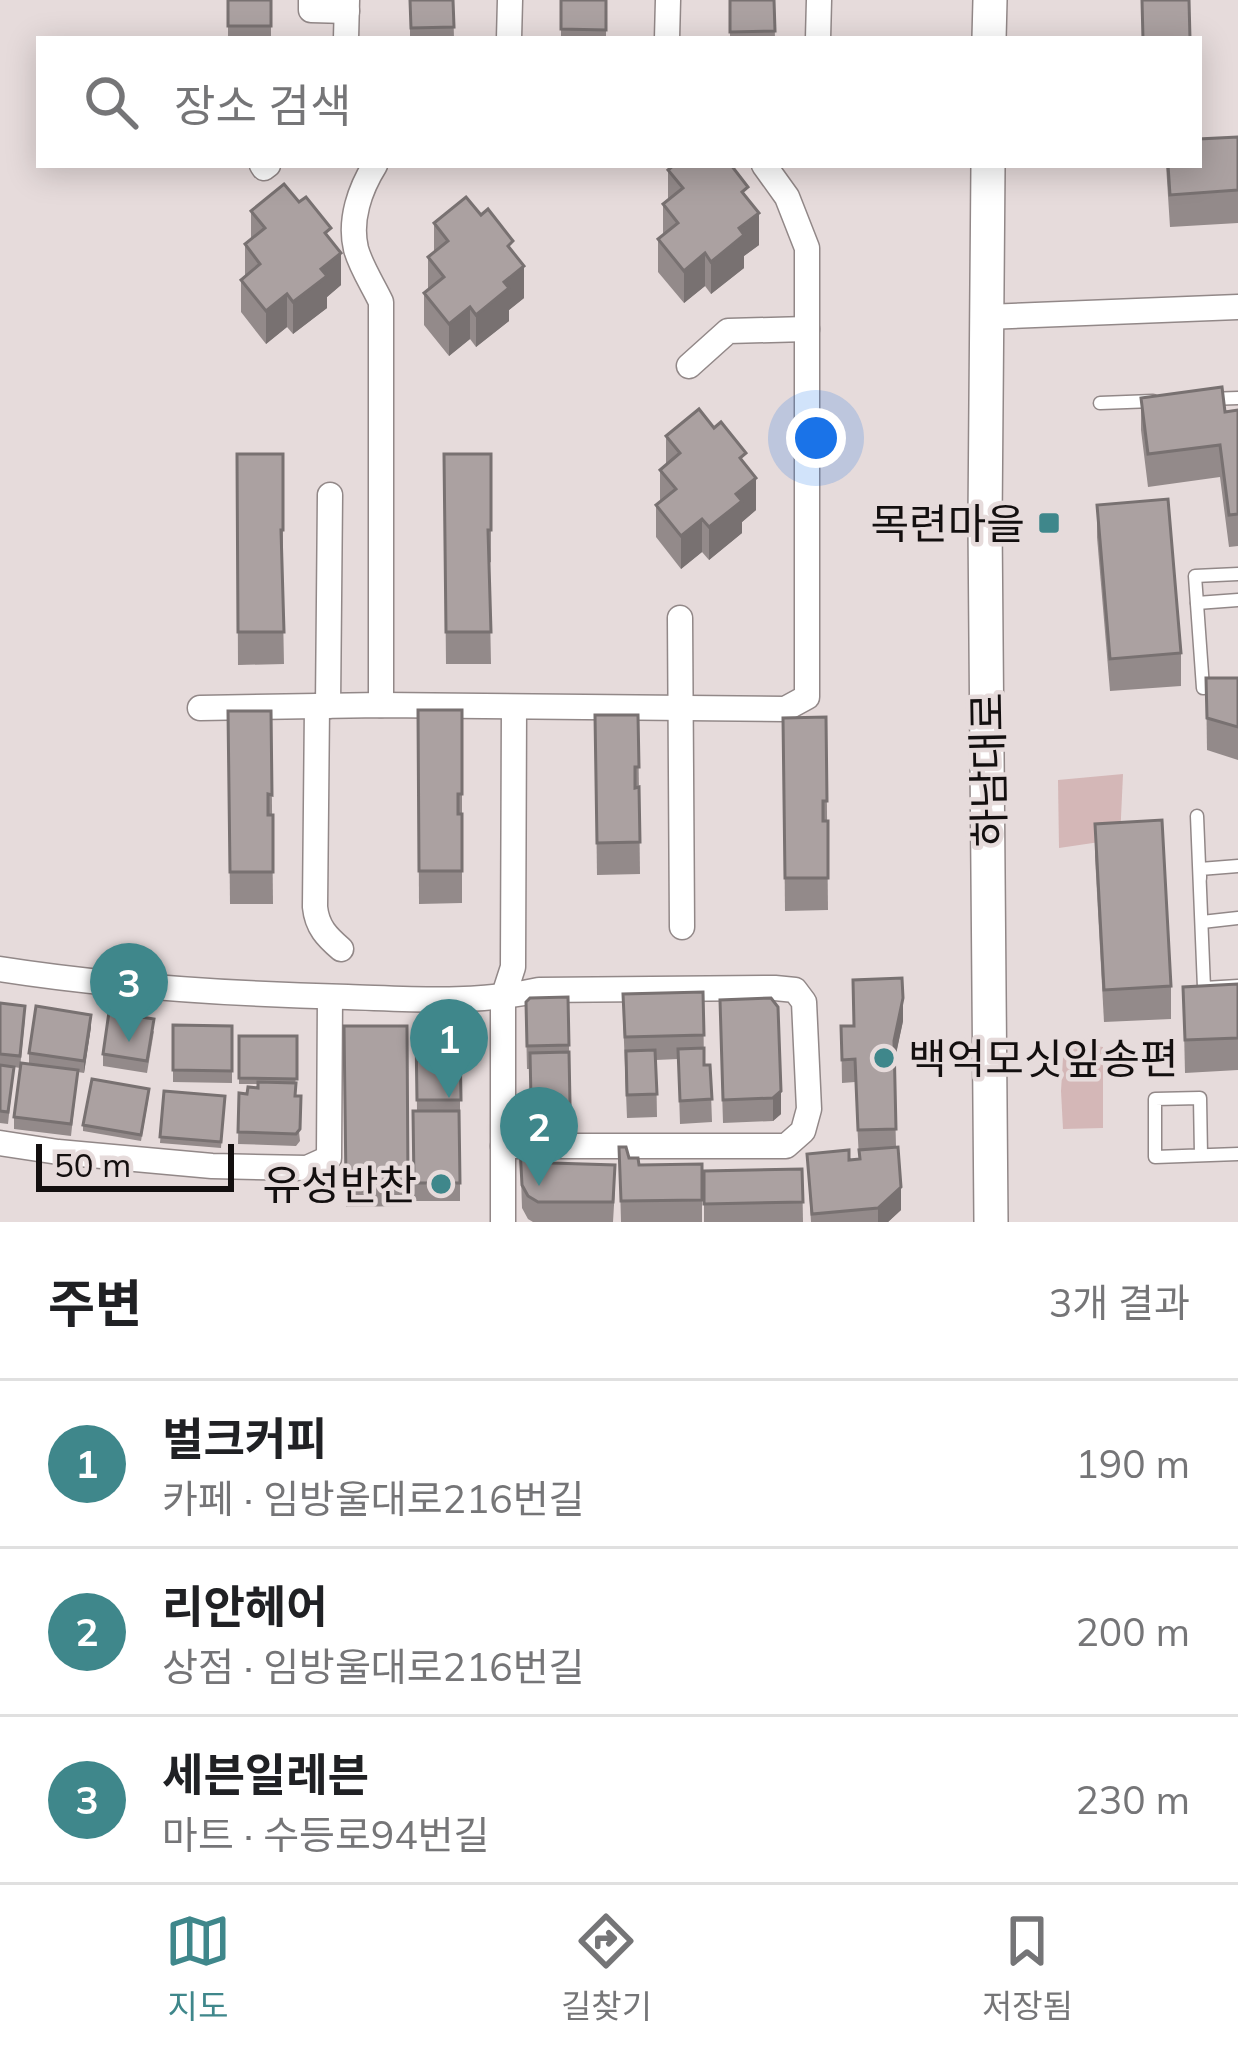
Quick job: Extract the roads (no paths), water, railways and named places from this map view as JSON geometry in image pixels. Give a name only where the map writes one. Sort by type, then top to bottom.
[{"type":"main road","points":[[989,36],[990,0]]},
{"type":"main road","name":"하남대로","points":[[988,168],[985,523],[994,1217]]},
{"type":"street","points":[[311,0],[311,10],[347,5],[346,36]]},
{"type":"street","points":[[509,36],[510,0]]},
{"type":"street","points":[[668,0],[668,36]]},
{"type":"street","points":[[818,36],[819,0]]},
{"type":"street","points":[[374,168],[358,200],[355,223],[356,250],[381,302],[381,705]]},
{"type":"street","points":[[200,708],[784,709],[807,697],[807,248],[787,197],[766,168]]},
{"type":"street","points":[[986,317],[1238,308]]},
{"type":"street","points":[[689,366],[728,331],[807,329]]},
{"type":"street","points":[[330,495],[314,907],[322,931],[341,950]]},
{"type":"street","points":[[680,619],[682,927]]},
{"type":"street","points":[[503,1222],[503,998],[513,967],[514,706]]},
{"type":"street","points":[[0,969],[178,990],[330,997],[466,1000],[539,990],[752,988],[795,990],[804,1002],[809,1109],[802,1131],[786,1146],[503,1146]]},
{"type":"street","points":[[0,1143],[212,1166],[307,1168],[328,1158],[330,997]]},
{"type":"lane","points":[[1192,399],[1238,398]]},
{"type":"lane","points":[[1100,403],[1169,400]]},
{"type":"lane","points":[[1238,574],[1195,576],[1203,688],[1238,686]]},
{"type":"lane","points":[[1196,603],[1238,600]]},
{"type":"lane","points":[[1197,816],[1202,922]]},
{"type":"lane","points":[[1238,866],[1200,869],[1204,988],[1238,986]]},
{"type":"lane","points":[[1202,922],[1238,918]]},
{"type":"lane","points":[[1201,1155],[1200,1098],[1155,1099],[1155,1157],[1238,1154]]},
{"type":"place","name":"목련마을","points":[[1049,523]]},
{"type":"place","name":"세븐일레븐","points":[[129,1042]]},
{"type":"place","name":"백억모싯잎송편","points":[[884,1058]]},
{"type":"place","name":"벌크커피","points":[[449,1098]]},
{"type":"place","name":"유성반찬","points":[[441,1184]]},
{"type":"place","name":"리안헤어","points":[[539,1186]]}]
